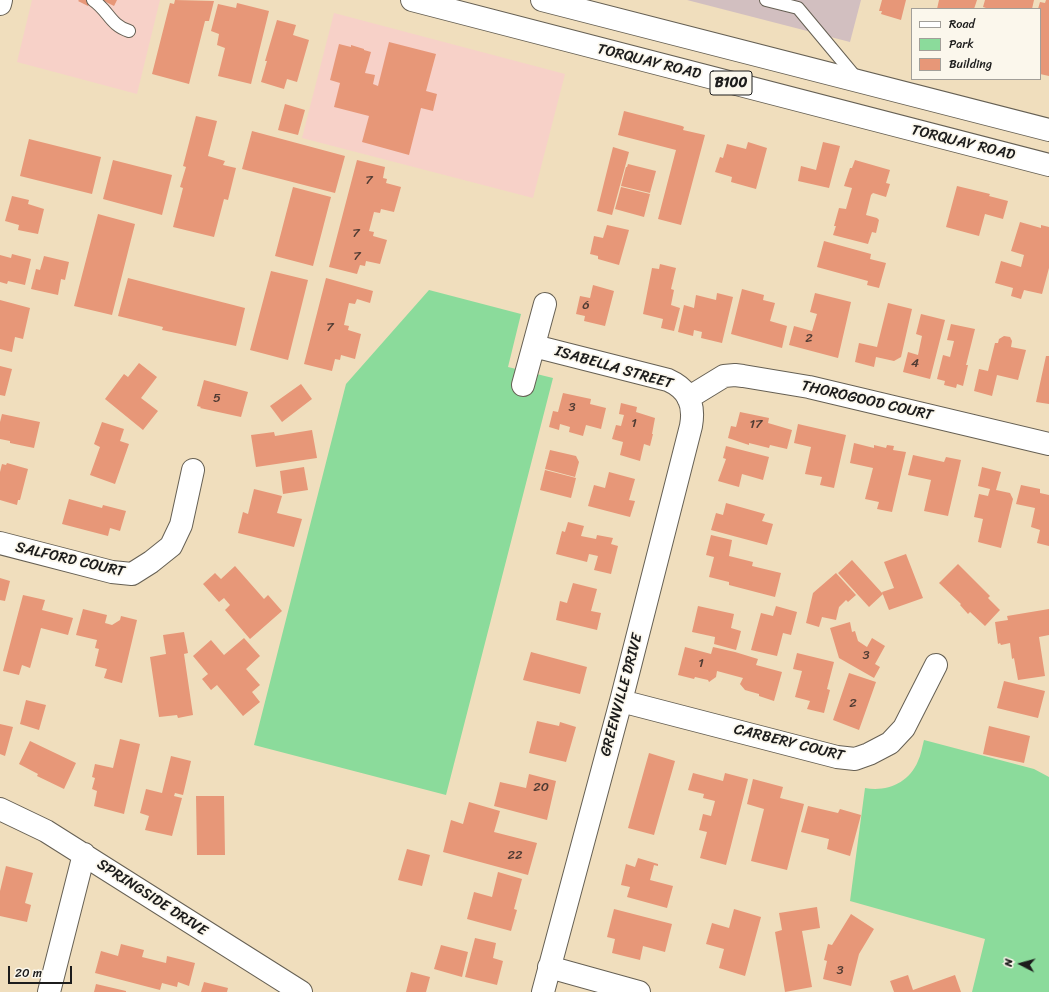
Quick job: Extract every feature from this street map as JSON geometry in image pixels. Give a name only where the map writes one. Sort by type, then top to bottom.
[{"type":"street","points":[[0,4],[1,0]]},
{"type":"street","name":"TORQUAY ROAD","points":[[412,0],[1049,165]]},
{"type":"street","name":"B100","points":[[542,0],[1049,130]]},
{"type":"street","points":[[523,385],[545,304]]},
{"type":"street","name":"ISABELLA STREET","points":[[534,346],[668,380],[679,386],[688,398]]},
{"type":"street","name":"THOROGOOD COURT","points":[[688,398],[724,376],[743,376],[809,387],[1049,444]]},
{"type":"street","name":"GREENVILLE DRIVE","points":[[543,992],[621,701],[691,426],[692,410],[688,398]]},
{"type":"street","name":"SALFORD COURT","points":[[0,543],[112,572],[132,574],[151,562],[171,546],[181,525],[193,470]]},
{"type":"street","name":"CARBERY COURT","points":[[621,701],[837,757],[855,759],[869,754],[890,743],[904,728],[936,665]]},
{"type":"street","name":"SPRINGSIDE DRIVE","points":[[0,809],[46,831],[84,854],[301,992]]},
{"type":"street","points":[[49,992],[84,854]]},
{"type":"street","points":[[549,967],[639,992]]},
{"type":"lane","points":[[93,0],[103,8],[117,26],[129,31]]},
{"type":"lane","points":[[766,0],[798,8],[860,82]]},
{"type":"shaded area","points":[[32,0],[160,0],[137,94],[17,62]]},
{"type":"shaded area","points":[[687,0],[861,0],[850,42]]},
{"type":"shaded area","points":[[334,13],[565,74],[533,198],[302,138]]},
{"type":"green space","points":[[429,290],[521,314],[508,367],[553,378],[446,795],[254,745],[346,384]]},
{"type":"green space","points":[[924,740],[1034,769],[1049,777],[1049,992],[972,992],[985,939],[850,901],[865,788],[881,789],[903,780],[914,769],[920,756]]},
{"type":"building","points":[[91,0],[88,6],[78,1]]},
{"type":"building","points":[[102,0],[117,0],[114,6]]},
{"type":"building","points":[[175,0],[214,1],[209,21],[205,21],[189,84],[152,74],[170,3],[174,4]]},
{"type":"building","points":[[882,0],[906,0],[901,20],[881,14],[882,11],[879,11]]},
{"type":"building","points":[[939,0],[977,0],[974,8],[937,8]]},
{"type":"building","points":[[985,0],[1034,0],[1032,8],[983,7]]},
{"type":"building","points":[[1046,0],[1049,0],[1049,76],[1041,74],[1041,8],[1038,8],[1040,2],[1045,3]]},
{"type":"building","points":[[237,3],[269,11],[251,84],[218,76],[225,48],[217,45],[219,34],[211,31],[218,4],[236,8]]},
{"type":"building","points":[[277,20],[296,25],[293,35],[309,40],[297,82],[287,79],[284,89],[261,82],[267,61],[265,61]]},
{"type":"building","points":[[389,42],[436,54],[426,91],[437,94],[433,111],[421,108],[409,155],[362,142],[369,116],[334,107],[340,83],[330,80],[339,44],[351,47],[351,45],[371,52],[365,73],[375,75],[373,84],[378,86]]},
{"type":"building","points":[[285,104],[305,110],[298,135],[278,130]]},
{"type":"building","points":[[624,111],[682,126],[684,127],[683,130],[705,135],[681,225],[658,219],[676,150],[618,135]]},
{"type":"building","points":[[196,116],[217,121],[208,156],[225,161],[223,165],[236,168],[228,200],[224,199],[214,237],[173,227],[183,188],[180,187],[186,167],[183,166]]},
{"type":"building","points":[[252,131],[345,156],[335,193],[242,169]]},
{"type":"building","points":[[29,139],[101,157],[92,194],[20,176]]},
{"type":"building","points":[[748,142],[767,148],[756,189],[731,182],[732,177],[715,172],[720,157],[723,158],[727,144],[746,149]]},
{"type":"building","points":[[823,142],[840,146],[829,188],[798,181],[801,166],[816,170]]},
{"type":"building","points":[[613,147],[629,152],[612,215],[597,211]]},
{"type":"building","points":[[113,160],[172,175],[162,215],[103,199]]},
{"type":"building","points":[[357,160],[385,167],[383,178],[387,179],[386,183],[401,187],[394,212],[381,209],[380,213],[374,212],[369,231],[374,232],[373,236],[387,240],[380,264],[366,261],[365,266],[360,265],[357,274],[329,267]]},
{"type":"building","points":[[855,160],[890,170],[886,183],[890,184],[886,197],[873,193],[871,195],[866,215],[879,220],[876,233],[872,232],[868,244],[833,235],[839,208],[846,209],[852,188],[844,186],[850,168],[852,168]]},
{"type":"building","points":[[628,164],[656,171],[650,193],[621,186]]},
{"type":"building","points":[[957,186],[990,194],[989,196],[1008,201],[1003,219],[985,214],[979,236],[946,227]]},
{"type":"building","points":[[293,187],[331,197],[313,266],[275,256]]},
{"type":"building","points":[[621,187],[650,194],[644,217],[615,209]]},
{"type":"building","points":[[12,196],[29,200],[28,204],[44,209],[38,234],[18,230],[19,225],[5,221]]},
{"type":"building","points":[[98,214],[135,224],[112,315],[74,306]]},
{"type":"building","points":[[1020,222],[1041,228],[1041,225],[1049,227],[1049,268],[1042,294],[1024,290],[1021,299],[1011,296],[1013,288],[995,283],[1001,261],[1021,267],[1024,255],[1011,251]]},
{"type":"building","points":[[607,225],[629,230],[619,265],[598,259],[598,256],[590,254],[594,236],[603,238]]},
{"type":"building","points":[[824,241],[871,254],[870,259],[886,263],[879,288],[867,285],[868,281],[817,267]]},
{"type":"building","points":[[12,254],[31,259],[25,285],[8,281],[7,284],[0,282],[0,255],[11,258]]},
{"type":"building","points":[[44,256],[69,262],[65,280],[61,279],[58,295],[31,289],[36,269],[40,270]]},
{"type":"building","points":[[660,264],[676,268],[671,289],[674,290],[671,305],[680,308],[674,331],[661,328],[663,319],[643,314],[652,268],[659,269]]},
{"type":"building","points":[[271,271],[308,280],[288,360],[250,350]]},
{"type":"building","points":[[128,278],[245,308],[236,346],[162,330],[163,327],[118,316]]},
{"type":"building","points":[[326,278],[373,291],[370,303],[357,299],[355,304],[349,303],[344,325],[349,326],[348,330],[361,334],[355,359],[341,355],[340,360],[335,359],[332,371],[304,364]]},
{"type":"building","points":[[593,285],[614,291],[605,326],[584,321],[585,316],[576,314],[580,296],[590,298]]},
{"type":"building","points":[[742,289],[764,295],[763,300],[775,303],[770,321],[787,326],[782,348],[731,334]]},
{"type":"building","points":[[717,293],[733,297],[722,343],[701,338],[702,332],[694,330],[693,336],[678,332],[684,305],[694,308],[696,295],[716,300]]},
{"type":"building","points":[[815,293],[851,302],[838,358],[789,345],[794,326],[812,331],[817,314],[810,312]]},
{"type":"building","points":[[0,300],[30,308],[23,339],[15,337],[12,352],[0,349]]},
{"type":"building","points":[[888,303],[912,309],[901,357],[894,361],[876,357],[874,367],[855,362],[859,343],[877,347]]},
{"type":"building","points":[[921,314],[945,320],[930,379],[903,372],[908,352],[918,355],[922,336],[916,334]]},
{"type":"building","points":[[951,324],[975,329],[966,365],[968,365],[963,386],[957,384],[956,388],[944,385],[945,381],[937,379],[943,355],[950,357],[954,341],[947,340]]},
{"type":"building","points":[[1004,336],[1010,337],[1012,341],[1011,347],[1026,350],[1018,380],[997,375],[992,396],[974,391],[979,369],[988,371],[995,343],[998,343],[999,339]]},
{"type":"building","points":[[1046,356],[1049,356],[1049,404],[1036,402]]},
{"type":"building","points":[[139,363],[157,377],[141,398],[158,411],[143,430],[105,399],[124,374],[128,377]]},
{"type":"building","points":[[0,366],[12,369],[5,396],[0,395]]},
{"type":"building","points":[[204,380],[248,392],[241,417],[200,408],[201,407],[197,406]]},
{"type":"building","points":[[301,384],[312,399],[282,422],[270,406]]},
{"type":"building","points":[[563,393],[591,399],[590,404],[606,408],[601,429],[586,425],[583,436],[569,432],[570,427],[560,424],[559,430],[549,427],[553,411],[558,412]]},
{"type":"building","points":[[621,403],[637,407],[636,412],[655,418],[650,446],[644,444],[640,461],[620,455],[623,442],[612,439],[616,425],[621,426],[624,415],[619,414]]},
{"type":"building","points":[[740,412],[769,418],[768,423],[792,430],[787,449],[770,445],[769,448],[749,443],[749,445],[728,438],[731,426],[736,427]]},
{"type":"building","points":[[2,414],[40,422],[34,448],[10,443],[10,441],[0,439],[0,422]]},
{"type":"building","points":[[102,422],[124,429],[120,441],[129,444],[115,484],[90,475],[100,447],[94,444]]},
{"type":"building","points":[[798,424],[846,435],[834,488],[820,485],[822,477],[805,474],[811,447],[794,443]]},
{"type":"building","points":[[312,430],[317,458],[256,467],[251,435],[274,432],[275,436]]},
{"type":"building","points":[[854,443],[874,448],[874,445],[886,448],[887,445],[894,446],[893,450],[906,452],[892,512],[877,509],[879,502],[865,499],[873,468],[850,463]]},
{"type":"building","points":[[726,446],[769,457],[763,480],[742,474],[739,487],[718,481],[726,459],[723,458]]},
{"type":"building","points":[[550,450],[576,456],[579,462],[575,477],[545,469]]},
{"type":"building","points":[[913,455],[944,462],[946,457],[961,460],[948,516],[924,511],[931,480],[908,475]]},
{"type":"building","points":[[7,463],[28,469],[20,500],[18,500],[17,505],[0,500],[0,472],[2,464],[6,465]]},
{"type":"building","points":[[304,467],[308,490],[283,494],[280,471]]},
{"type":"building","points":[[982,467],[1001,472],[996,490],[1010,493],[1013,499],[1001,548],[978,542],[983,519],[974,517],[979,494],[988,496],[990,489],[978,486]]},
{"type":"building","points":[[545,470],[576,478],[571,498],[540,490]]},
{"type":"building","points":[[609,472],[635,479],[629,500],[635,501],[630,517],[588,506],[594,485],[605,488]]},
{"type":"building","points":[[1021,485],[1040,489],[1040,493],[1049,495],[1049,546],[1037,543],[1040,530],[1031,527],[1035,508],[1016,504]]},
{"type":"building","points":[[254,489],[282,496],[277,513],[302,519],[294,547],[238,533],[243,512],[248,514]]},
{"type":"building","points":[[69,499],[102,508],[103,505],[126,511],[120,531],[110,528],[108,536],[62,524]]},
{"type":"building","points":[[726,503],[765,514],[762,521],[773,524],[767,545],[711,530],[716,513],[723,515]]},
{"type":"building","points":[[568,522],[584,526],[581,536],[596,539],[597,535],[613,538],[611,544],[618,546],[611,574],[594,570],[598,556],[589,554],[587,562],[556,554],[562,531],[565,532]]},
{"type":"building","points":[[711,535],[732,540],[729,556],[753,562],[752,566],[781,573],[775,597],[729,585],[729,582],[709,577],[714,557],[706,555]]},
{"type":"building","points":[[906,554],[923,598],[889,610],[882,592],[894,588],[884,562]]},
{"type":"building","points":[[852,560],[883,594],[869,607],[838,573]]},
{"type":"building","points":[[958,564],[990,596],[988,598],[1000,610],[985,626],[970,612],[968,614],[960,605],[961,604],[939,583]]},
{"type":"building","points":[[235,566],[264,599],[268,595],[282,611],[250,639],[225,610],[230,605],[224,598],[219,602],[203,584],[215,573],[221,579]]},
{"type":"building","points":[[836,573],[856,595],[848,602],[846,600],[839,607],[836,620],[822,617],[819,627],[806,623],[813,593]]},
{"type":"building","points":[[0,578],[10,581],[5,601],[0,600]]},
{"type":"building","points":[[573,583],[597,589],[591,611],[601,613],[597,630],[556,620],[560,601],[567,603]]},
{"type":"building","points":[[23,595],[45,600],[42,610],[73,618],[68,635],[41,628],[30,668],[22,665],[19,675],[3,671]]},
{"type":"building","points":[[698,606],[734,614],[731,628],[741,631],[736,650],[714,644],[715,637],[692,632]]},
{"type":"building","points":[[776,606],[797,612],[791,635],[783,633],[777,656],[751,650],[761,613],[773,616]]},
{"type":"building","points":[[83,609],[107,615],[105,623],[112,625],[120,620],[121,616],[137,620],[122,683],[104,678],[107,669],[95,666],[99,649],[95,648],[97,640],[76,635]]},
{"type":"building","points":[[1049,609],[1049,635],[1039,637],[1045,676],[1018,680],[1014,658],[1012,659],[1010,643],[1001,645],[1000,643],[998,644],[995,622],[1008,620],[1007,616]]},
{"type":"building","points":[[850,622],[852,632],[855,631],[858,641],[867,647],[872,638],[885,646],[875,664],[880,667],[874,678],[839,658],[830,628]]},
{"type":"building","points":[[184,632],[188,653],[184,654],[193,715],[178,718],[177,715],[159,717],[150,657],[166,654],[163,635]]},
{"type":"building","points":[[244,638],[260,656],[246,669],[260,685],[252,692],[260,702],[243,716],[217,685],[211,690],[202,679],[208,674],[193,656],[211,640],[224,655]]},
{"type":"building","points":[[685,647],[711,654],[713,647],[735,652],[758,659],[756,665],[782,672],[774,701],[759,696],[759,694],[745,690],[740,684],[743,678],[717,671],[716,677],[709,682],[708,680],[695,677],[694,679],[678,675]]},
{"type":"building","points":[[531,652],[587,667],[580,694],[523,680]]},
{"type":"building","points":[[797,653],[834,662],[827,689],[830,690],[824,713],[807,709],[810,701],[795,697],[802,671],[793,669]]},
{"type":"building","points":[[849,673],[876,682],[859,730],[833,720]]},
{"type":"building","points":[[1004,681],[1045,691],[1038,718],[997,708]]},
{"type":"building","points":[[26,700],[46,705],[39,730],[20,724]]},
{"type":"building","points":[[537,721],[559,726],[560,722],[576,727],[566,762],[529,753]]},
{"type":"building","points":[[0,724],[13,727],[5,756],[0,754]]},
{"type":"building","points":[[989,726],[1030,736],[1024,763],[983,754]]},
{"type":"building","points":[[120,739],[140,744],[124,814],[94,806],[97,791],[92,789],[95,778],[92,777],[95,764],[113,768]]},
{"type":"building","points":[[30,741],[76,763],[64,789],[37,776],[38,774],[19,764]]},
{"type":"building","points":[[649,753],[675,761],[654,835],[628,828]]},
{"type":"building","points":[[171,756],[191,761],[183,795],[175,793],[174,796],[182,798],[172,836],[145,830],[149,816],[140,813],[146,789],[162,793]]},
{"type":"building","points":[[693,773],[723,781],[725,773],[748,779],[726,865],[700,858],[707,832],[699,830],[703,814],[711,816],[715,801],[703,798],[704,794],[688,790]]},
{"type":"building","points":[[529,774],[556,781],[547,820],[494,806],[500,782],[526,788]]},
{"type":"building","points":[[753,779],[783,787],[780,798],[804,804],[787,870],[751,861],[764,809],[747,804]]},
{"type":"building","points":[[196,796],[224,796],[225,855],[197,855]]},
{"type":"building","points":[[469,802],[500,811],[494,832],[537,843],[528,875],[443,852],[451,820],[463,824]]},
{"type":"building","points":[[808,806],[838,813],[840,809],[861,815],[850,856],[827,849],[829,839],[801,832]]},
{"type":"building","points":[[407,849],[430,855],[422,886],[398,880]]},
{"type":"building","points":[[638,858],[658,864],[658,866],[654,865],[650,880],[673,886],[667,908],[627,897],[630,887],[621,885],[626,864],[635,867]]},
{"type":"building","points":[[6,866],[33,873],[25,903],[31,905],[27,922],[0,916],[0,891]]},
{"type":"building","points":[[498,872],[522,879],[514,909],[517,910],[511,931],[467,919],[474,892],[492,897]]},
{"type":"building","points":[[817,907],[820,928],[802,931],[812,987],[785,992],[775,932],[782,930],[779,913]]},
{"type":"building","points":[[614,909],[672,924],[665,952],[643,946],[640,960],[612,953],[615,939],[607,937]]},
{"type":"building","points":[[734,909],[761,917],[745,976],[719,968],[724,949],[706,944],[712,923],[729,928]]},
{"type":"building","points":[[851,914],[874,929],[859,954],[851,986],[823,979],[827,961],[824,960],[828,944],[832,945]]},
{"type":"building","points":[[475,938],[496,943],[493,958],[503,961],[497,985],[465,977]]},
{"type":"building","points":[[121,944],[144,950],[142,957],[166,963],[167,956],[195,963],[189,986],[178,982],[177,987],[162,983],[160,990],[95,973],[101,951],[118,956]]},
{"type":"building","points":[[441,945],[468,952],[462,977],[434,969]]},
{"type":"building","points":[[411,972],[430,977],[426,992],[406,992]]},
{"type":"building","points":[[908,975],[913,990],[955,975],[961,992],[894,992],[890,981]]},
{"type":"building","points":[[204,982],[228,988],[227,992],[201,992]]},
{"type":"building","points":[[96,984],[126,991],[126,992],[94,992]]}]
